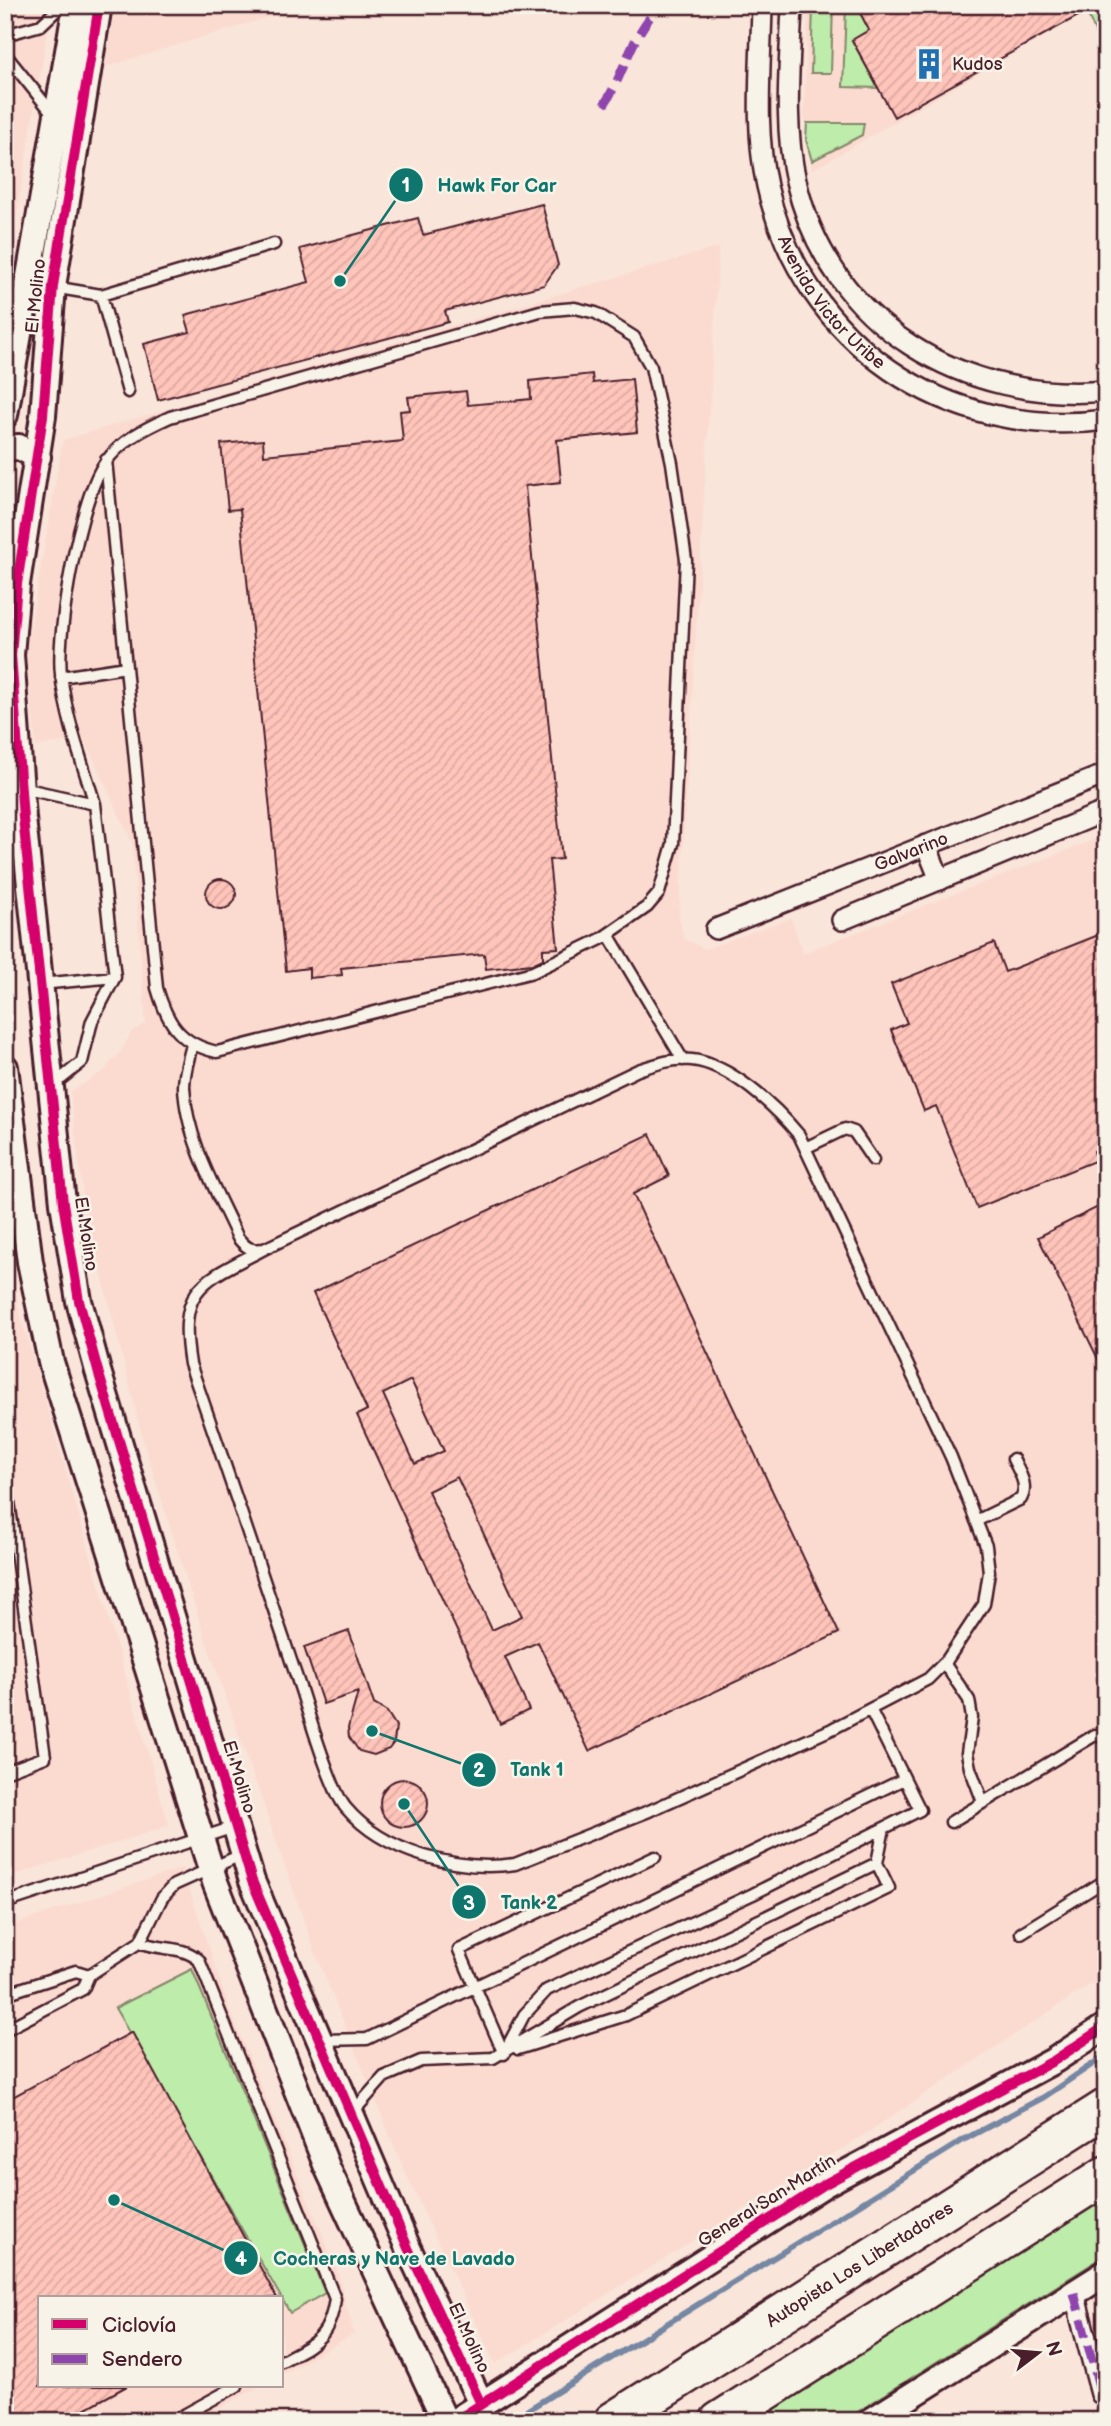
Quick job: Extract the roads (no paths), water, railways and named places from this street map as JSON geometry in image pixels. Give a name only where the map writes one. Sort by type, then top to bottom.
[{"type":"highway","name":"Autopista Los Libertadores","points":[[612,2421],[1106,2108]]},
{"type":"highway","points":[[719,2421],[1106,2175]]},
{"type":"street","name":"El Molino","points":[[76,5],[38,457],[17,584],[11,655],[20,788],[14,820],[40,984],[48,1081],[78,1295],[98,1371],[243,1854],[408,2248],[481,2404]]},
{"type":"street","name":"El Molino","points":[[5,415],[68,121],[99,5]]},
{"type":"street","name":"Avenida Victor Uribe","points":[[762,5],[760,136],[767,185],[792,260],[823,308],[859,346],[885,367],[935,396],[1013,419],[1074,422],[1106,420]]},
{"type":"street","name":"Avenida Victor Uribe","points":[[792,5],[789,119],[796,183],[822,248],[858,302],[911,346],[974,377],[1030,390],[1106,391]]},
{"type":"street","points":[[5,448],[19,447],[38,457]]},
{"type":"street","name":"Galvarino","points":[[716,929],[1106,774]]},
{"type":"street","points":[[842,920],[1104,814]]},
{"type":"street","points":[[926,845],[940,880]]},
{"type":"street","points":[[5,1067],[35,1295],[51,1362],[212,1870],[288,2072],[365,2250],[445,2421]]},
{"type":"street","points":[[35,1295],[47,1304],[61,1306],[74,1301],[78,1295]]},
{"type":"street","name":"General San Martín","points":[[455,2421],[825,2184],[1055,2060],[1106,2026]]},
{"type":"street","points":[[365,2250],[376,2257],[390,2260],[404,2255],[408,2248]]},
{"type":"street","points":[[871,2421],[1106,2273]]},
{"type":"street","points":[[1074,2293],[1101,2395]]},
{"type":"lane","points":[[5,35],[41,25],[62,5]]},
{"type":"lane","points":[[5,54],[68,121]]},
{"type":"lane","points":[[53,286],[101,295],[274,244]]},
{"type":"lane","points":[[101,295],[128,392]]},
{"type":"lane","points":[[48,1081],[62,1078],[82,1062],[92,1021],[116,977],[95,804],[61,677],[59,652],[82,514],[94,479],[106,460],[145,428],[170,417],[540,311],[575,308],[596,313],[634,337],[651,367],[656,383],[684,529],[686,560],[673,844],[659,893],[647,907],[608,934],[533,972],[232,1050],[217,1052],[192,1044],[170,1025],[157,988],[106,460]]},
{"type":"lane","points":[[61,677],[126,667]]},
{"type":"lane","points":[[20,788],[95,804]]},
{"type":"lane","points":[[608,934],[683,1060]]},
{"type":"lane","points":[[40,984],[116,977]]},
{"type":"lane","points":[[192,1044],[184,1086],[188,1111],[204,1162],[238,1238],[245,1247],[264,1249]]},
{"type":"lane","points":[[668,1060],[683,1060],[694,1060],[726,1073],[775,1107],[805,1148],[951,1457],[986,1546],[989,1572],[984,1604],[944,1663],[928,1679],[870,1709],[649,1811],[515,1864],[495,1867],[409,1853],[377,1838],[344,1807],[318,1741],[190,1364],[185,1332],[192,1299],[203,1281],[264,1249],[638,1070],[668,1060]]},
{"type":"lane","points":[[805,1148],[845,1129],[854,1132],[873,1160]]},
{"type":"lane","points":[[976,1521],[1021,1499],[1025,1492],[1024,1483],[1013,1459]]},
{"type":"lane","points":[[5,1473],[44,1757],[5,1772]]},
{"type":"lane","points":[[944,1663],[969,1700],[972,1718],[967,1753],[983,1802]]},
{"type":"lane","points":[[504,2053],[524,2015],[547,1990],[753,1894],[920,1810],[870,1709]]},
{"type":"lane","points":[[951,1822],[1095,1735],[1106,1737]]},
{"type":"lane","points":[[319,2040],[367,2039],[904,1779]]},
{"type":"lane","points":[[5,1903],[235,1826]]},
{"type":"lane","points":[[504,2053],[626,2015],[889,1888],[877,1863],[884,1828]]},
{"type":"lane","points":[[5,2030],[83,1989],[89,1975],[140,1942],[162,1898],[174,1885],[243,1854]]},
{"type":"lane","points":[[504,2053],[459,1950],[655,1857]]},
{"type":"lane","points":[[351,2115],[384,2077],[421,2061],[494,2058],[579,2007],[877,1863]]},
{"type":"lane","points":[[1021,1933],[1106,1880]]},
{"type":"lane","points":[[140,1942],[154,1948],[188,1951],[199,1960],[335,2299],[331,2323],[318,2342],[284,2360]]},
{"type":"lane","points":[[5,1994],[76,1971],[89,1975]]},
{"type":"lane","points":[[173,2421],[233,2388]]},
{"type":"waterway","points":[[510,2421],[965,2139],[1044,2097],[1106,2055]]},
{"type":"place","name":"Kudos","points":[[929,64]]},
{"type":"place","name":"Hawk For Car","points":[[340,281]]},
{"type":"place","name":"Tank 1","points":[[372,1731]]},
{"type":"place","name":"Tank 2","points":[[404,1804]]},
{"type":"place","name":"Cocheras y Nave de Lavado","points":[[114,2200]]}]
